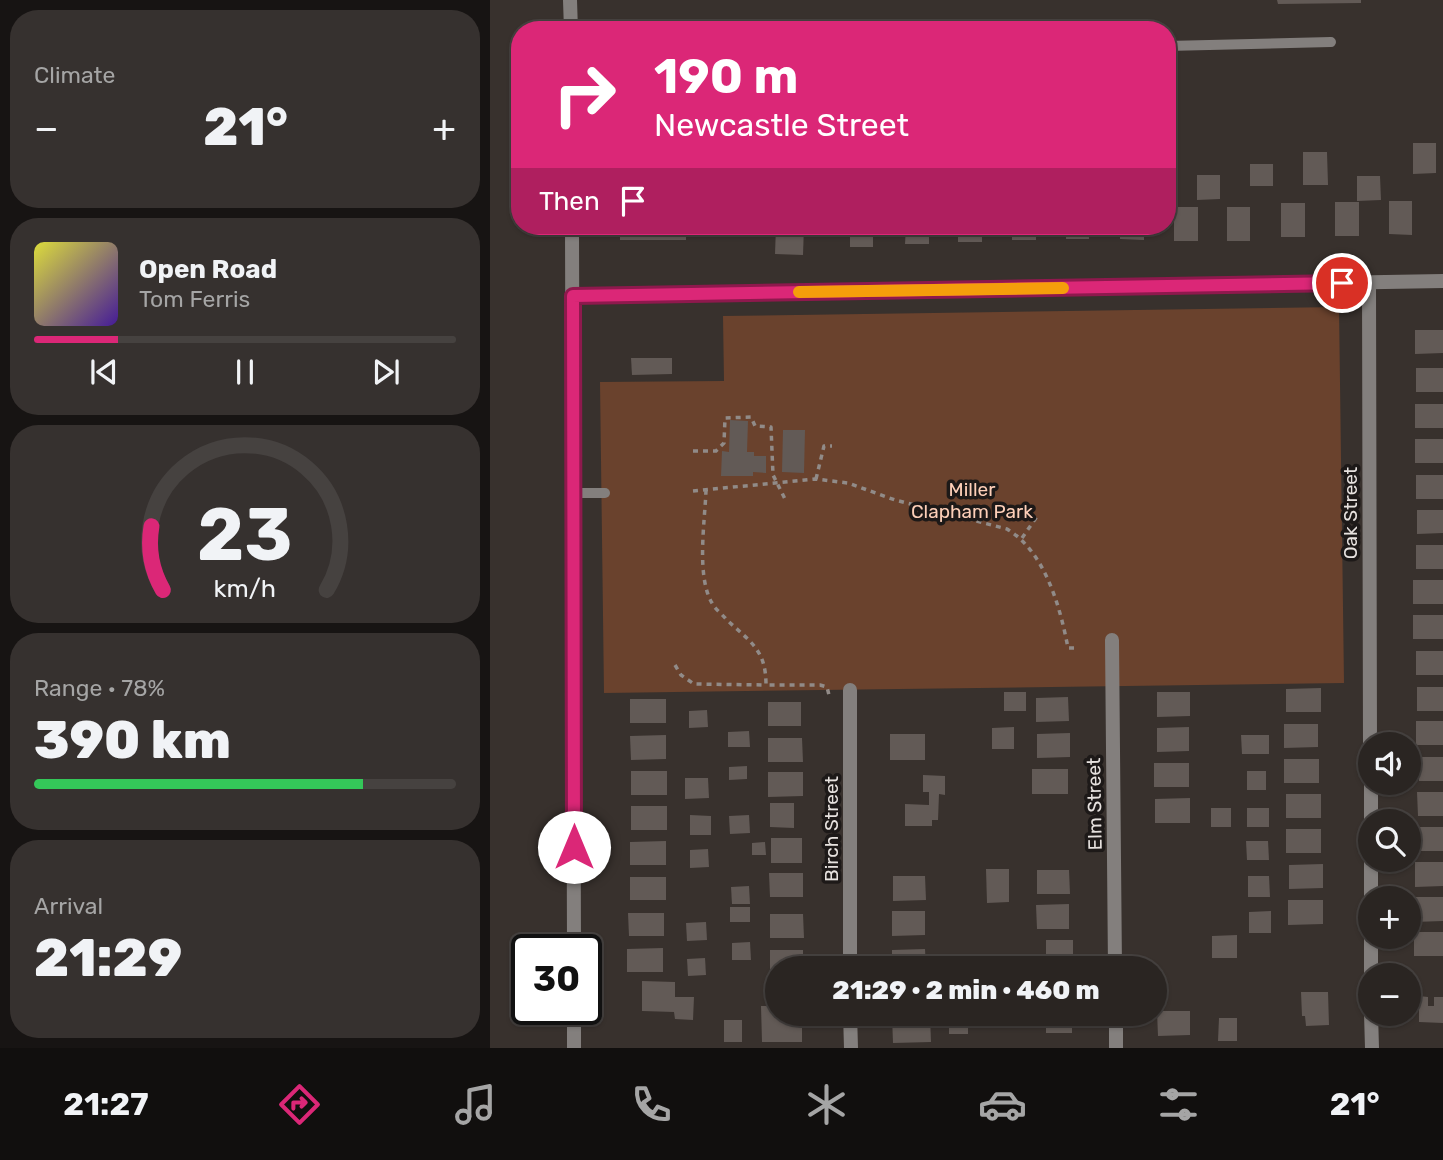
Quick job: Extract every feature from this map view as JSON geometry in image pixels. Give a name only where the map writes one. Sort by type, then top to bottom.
[{"type":"street","points":[[570,0],[571,21]]},
{"type":"street","points":[[572,235],[574,934]]},
{"type":"street","points":[[573,296],[1443,281]]},
{"type":"street","name":"Oak Street","points":[[1369,282],[1370,732]]},
{"type":"street","name":"Elm Street","points":[[1112,640],[1115,956]]},
{"type":"street","name":"Birch Street","points":[[850,690],[850,956]]},
{"type":"street","points":[[574,1025],[574,1048]]},
{"type":"street","points":[[850,1026],[851,1048]]},
{"type":"street","points":[[1116,1026],[1116,1048]]},
{"type":"street","points":[[1371,1026],[1372,1048]]},
{"type":"lane","points":[[1176,46],[1331,42]]},
{"type":"lane","points":[[573,493],[605,493]]},
{"type":"path","points":[[693,451],[716,451],[724,443],[725,418],[751,417],[755,426],[771,427],[773,475],[785,499]]},
{"type":"path","points":[[816,480],[824,446],[832,446]]},
{"type":"path","points":[[693,491],[816,480],[848,483],[895,500],[1007,529],[1022,538],[1048,582],[1063,617],[1068,648],[1078,649]]},
{"type":"path","points":[[706,490],[705,588],[712,604],[761,653],[766,666],[766,685]]},
{"type":"path","points":[[1022,538],[1032,528],[1038,515]]},
{"type":"path","points":[[675,665],[681,675],[694,684],[820,685],[827,687],[829,695]]},
{"type":"green space","name":"Miller Clapham Park","points":[[1339,307],[1344,683],[604,693],[600,382],[724,381],[723,316]]},
{"type":"building","points":[[1277,0],[1361,0],[1361,3],[1278,4]]},
{"type":"building","points":[[1413,143],[1436,143],[1436,173],[1413,174]]},
{"type":"building","points":[[1303,152],[1327,152],[1328,185],[1303,185]]},
{"type":"building","points":[[1250,164],[1273,164],[1273,186],[1250,186]]},
{"type":"building","points":[[1197,175],[1220,175],[1220,199],[1197,200]]},
{"type":"building","points":[[1357,176],[1380,176],[1381,200],[1357,201]]},
{"type":"building","points":[[1389,201],[1412,201],[1412,235],[1389,234]]},
{"type":"building","points":[[1335,202],[1359,202],[1359,236],[1335,236]]},
{"type":"building","points":[[1281,203],[1305,203],[1305,237],[1281,237]]},
{"type":"building","points":[[1176,207],[1198,207],[1198,241],[1174,241]]},
{"type":"building","points":[[1227,207],[1250,207],[1250,241],[1227,241]]},
{"type":"building","points":[[620,235],[686,235],[686,240],[620,240]]},
{"type":"building","points":[[776,235],[804,235],[803,255],[775,254]]},
{"type":"building","points":[[850,235],[873,235],[873,247],[850,247]]},
{"type":"building","points":[[906,235],[929,235],[929,244],[905,244]]},
{"type":"building","points":[[958,235],[982,235],[982,242],[958,242]]},
{"type":"building","points":[[1012,235],[1036,235],[1036,240],[1012,240]]},
{"type":"building","points":[[1066,235],[1089,235],[1089,239],[1066,239]]},
{"type":"building","points":[[1120,235],[1144,235],[1144,240],[1120,239]]},
{"type":"building","points":[[1415,330],[1443,330],[1443,353],[1415,354]]},
{"type":"building","points":[[631,358],[672,358],[672,374],[632,375]]},
{"type":"building","points":[[1416,368],[1443,368],[1443,392],[1416,392]]},
{"type":"building","points":[[1415,404],[1443,404],[1443,428],[1415,428]]},
{"type":"building","points":[[730,420],[748,421],[747,452],[754,452],[754,456],[766,456],[766,473],[753,472],[753,476],[721,476],[722,451],[729,452]]},
{"type":"building","points":[[783,430],[805,430],[804,473],[782,472]]},
{"type":"building","points":[[1415,439],[1443,439],[1443,463],[1415,463]]},
{"type":"building","points":[[1416,475],[1443,475],[1443,499],[1416,499]]},
{"type":"building","points":[[1417,510],[1443,510],[1443,533],[1417,534]]},
{"type":"building","points":[[1416,545],[1443,545],[1443,569],[1416,569]]},
{"type":"building","points":[[1413,580],[1443,580],[1443,604],[1413,604]]},
{"type":"building","points":[[1413,615],[1443,615],[1443,639],[1413,639]]},
{"type":"building","points":[[1416,651],[1443,651],[1443,675],[1416,675]]},
{"type":"building","points":[[1417,687],[1443,687],[1443,711],[1417,711]]},
{"type":"building","points":[[1321,688],[1321,712],[1286,712],[1286,689]]},
{"type":"building","points":[[1004,692],[1026,692],[1026,711],[1004,711]]},
{"type":"building","points":[[1157,692],[1190,692],[1190,716],[1157,717]]},
{"type":"building","points":[[1068,697],[1069,721],[1036,722],[1036,698]]},
{"type":"building","points":[[630,699],[666,699],[666,723],[630,723]]},
{"type":"building","points":[[768,702],[801,702],[801,726],[768,726]]},
{"type":"building","points":[[707,710],[708,727],[689,728],[689,711]]},
{"type":"building","points":[[1416,721],[1443,721],[1443,745],[1421,745],[1421,732],[1416,732]]},
{"type":"building","points":[[1284,724],[1318,724],[1318,747],[1284,748]]},
{"type":"building","points":[[1014,727],[1014,749],[992,749],[992,728]]},
{"type":"building","points":[[1189,727],[1189,751],[1157,752],[1157,728]]},
{"type":"building","points":[[749,731],[750,747],[728,747],[728,732]]},
{"type":"building","points":[[1070,733],[1070,757],[1037,758],[1037,734]]},
{"type":"building","points":[[890,734],[925,734],[925,760],[890,760]]},
{"type":"building","points":[[666,735],[666,759],[631,760],[630,736]]},
{"type":"building","points":[[1241,735],[1269,735],[1269,754],[1242,754]]},
{"type":"building","points":[[768,738],[802,738],[803,762],[768,762]]},
{"type":"building","points":[[1421,757],[1443,757],[1443,781],[1421,781]]},
{"type":"building","points":[[1284,759],[1319,759],[1319,783],[1284,783]]},
{"type":"building","points":[[1154,763],[1189,763],[1189,787],[1154,787]]},
{"type":"building","points":[[747,766],[747,779],[729,780],[729,767]]},
{"type":"building","points":[[1032,769],[1068,769],[1068,794],[1032,794]]},
{"type":"building","points":[[631,771],[667,771],[667,795],[631,795]]},
{"type":"building","points":[[1247,771],[1266,771],[1266,790],[1247,790]]},
{"type":"building","points":[[768,772],[803,772],[803,796],[768,797]]},
{"type":"building","points":[[923,775],[945,776],[945,795],[939,794],[938,820],[932,820],[932,826],[905,826],[905,804],[929,805],[929,792],[923,792]]},
{"type":"building","points":[[685,778],[708,778],[709,798],[685,799]]},
{"type":"building","points":[[1421,792],[1443,792],[1443,816],[1421,816],[1421,809],[1418,809],[1417,795],[1421,795]]},
{"type":"building","points":[[1286,794],[1321,794],[1321,818],[1286,818]]},
{"type":"building","points":[[1190,798],[1190,823],[1155,823],[1155,799]]},
{"type":"building","points":[[770,803],[794,803],[794,828],[770,827]]},
{"type":"building","points":[[631,806],[667,806],[667,830],[631,830]]},
{"type":"building","points":[[1211,808],[1231,808],[1231,827],[1211,827]]},
{"type":"building","points":[[1247,808],[1269,808],[1269,827],[1247,827]]},
{"type":"building","points":[[690,815],[711,816],[711,835],[690,835]]},
{"type":"building","points":[[749,815],[750,833],[730,834],[729,816]]},
{"type":"building","points":[[1421,827],[1443,827],[1443,851],[1421,851]]},
{"type":"building","points":[[1286,829],[1321,829],[1321,853],[1286,853]]},
{"type":"building","points":[[771,838],[802,838],[802,863],[771,863]]},
{"type":"building","points":[[666,841],[666,865],[630,865],[630,842]]},
{"type":"building","points":[[1246,841],[1268,841],[1269,860],[1247,860]]},
{"type":"building","points":[[765,842],[766,855],[752,855],[752,843]]},
{"type":"building","points":[[708,849],[709,867],[690,868],[690,850]]},
{"type":"building","points":[[1421,862],[1443,862],[1443,886],[1415,886],[1415,872],[1421,872]]},
{"type":"building","points":[[1323,864],[1323,888],[1289,889],[1289,865]]},
{"type":"building","points":[[986,869],[1009,869],[1009,902],[987,903]]},
{"type":"building","points":[[1037,870],[1069,870],[1070,894],[1037,894]]},
{"type":"building","points":[[769,873],[803,873],[803,897],[770,897]]},
{"type":"building","points":[[893,876],[925,876],[926,900],[893,901]]},
{"type":"building","points":[[1248,876],[1269,876],[1270,897],[1248,897]]},
{"type":"building","points":[[630,877],[666,877],[666,900],[630,900]]},
{"type":"building","points":[[749,886],[750,904],[732,904],[731,887]]},
{"type":"building","points":[[1421,897],[1443,897],[1443,921],[1421,922]]},
{"type":"building","points":[[1288,900],[1323,900],[1323,924],[1288,925]]},
{"type":"building","points":[[1069,904],[1069,929],[1037,929],[1036,905]]},
{"type":"building","points":[[730,907],[750,907],[750,922],[730,922]]},
{"type":"building","points":[[892,911],[925,911],[925,935],[892,936]]},
{"type":"building","points":[[1271,911],[1271,933],[1249,933],[1249,912]]},
{"type":"building","points":[[628,913],[664,913],[664,936],[629,936]]},
{"type":"building","points":[[770,914],[803,914],[804,938],[770,938]]},
{"type":"building","points":[[706,922],[707,940],[687,941],[686,923]]},
{"type":"building","points":[[1421,932],[1443,932],[1443,956],[1414,956],[1414,949],[1421,949]]},
{"type":"building","points":[[1237,935],[1237,958],[1212,958],[1212,936]]},
{"type":"building","points":[[1046,940],[1073,940],[1073,956],[1046,956]]},
{"type":"building","points":[[750,942],[751,960],[732,960],[732,943]]},
{"type":"building","points":[[663,948],[663,972],[627,972],[627,949]]},
{"type":"building","points":[[925,949],[925,956],[892,956],[892,950]]},
{"type":"building","points":[[770,950],[803,950],[803,956],[770,956]]},
{"type":"building","points":[[705,958],[706,975],[688,976],[687,959]]},
{"type":"building","points":[[642,981],[675,982],[675,997],[694,997],[693,1020],[675,1019],[674,1012],[642,1011]]},
{"type":"building","points":[[1301,992],[1328,992],[1329,1025],[1306,1026],[1305,1016],[1302,1016]]},
{"type":"building","points":[[1421,996],[1428,997],[1428,1006],[1434,1006],[1434,997],[1443,997],[1443,1023],[1421,1022]]},
{"type":"building","points":[[761,1006],[765,1006],[765,1026],[802,1026],[802,1042],[762,1042]]},
{"type":"building","points":[[1167,1011],[1190,1011],[1190,1035],[1158,1036],[1158,1026],[1167,1026]]},
{"type":"building","points":[[1219,1018],[1237,1018],[1237,1041],[1218,1041]]},
{"type":"building","points":[[724,1020],[742,1020],[742,1042],[724,1042]]},
{"type":"building","points":[[892,1026],[930,1026],[931,1042],[893,1043]]},
{"type":"building","points":[[949,1026],[968,1026],[968,1034],[949,1034]]},
{"type":"building","points":[[1046,1026],[1072,1026],[1072,1033],[1046,1033]]},
{"type":"slow traffic","points":[[799,292],[1063,288]]},
{"type":"route","points":[[574,847],[573,296],[1342,283]]}]
